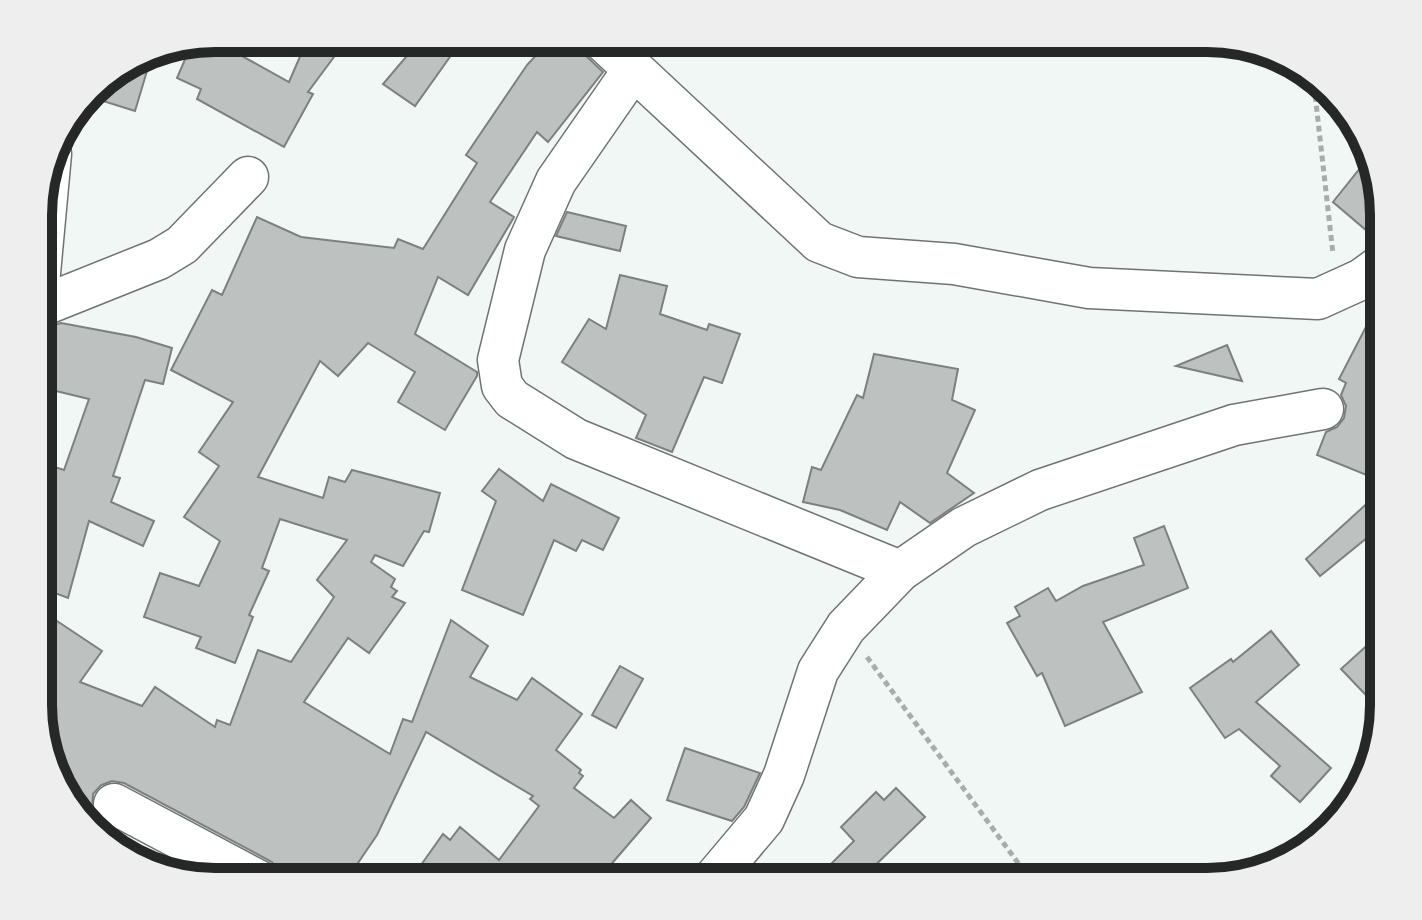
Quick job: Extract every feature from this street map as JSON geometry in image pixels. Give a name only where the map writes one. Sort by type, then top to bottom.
[{"type":"street","points":[[614,52],[819,242],[858,257],[954,264],[1089,288],[1318,299],[1370,273]]},
{"type":"street","points":[[633,70],[556,181],[525,250],[498,360],[497,373],[502,386],[512,399],[576,439],[900,571]]},
{"type":"street","points":[[52,302],[159,259],[182,245],[248,177]]},
{"type":"street","points":[[723,868],[764,819],[784,775],[818,671],[846,627],[900,571],[964,527],[1040,490],[1234,425],[1323,409]]},
{"type":"street","points":[[114,804],[235,868]]},
{"type":"path","points":[[1315,94],[1337,291]]},
{"type":"path","points":[[846,627],[1022,868]]},
{"type":"building","points":[[235,52],[289,82],[302,52],[338,52],[308,92],[313,94],[284,147],[197,99],[201,89],[177,78],[187,54],[194,53]]},
{"type":"building","points":[[410,52],[452,54],[415,106],[383,84]]},
{"type":"building","points":[[539,52],[583,52],[603,72],[548,142],[537,132],[490,202],[514,217],[468,295],[438,277],[415,334],[477,372],[445,430],[398,402],[415,372],[368,343],[338,376],[320,361],[258,477],[323,498],[329,477],[345,482],[352,470],[440,493],[429,532],[424,531],[403,566],[375,555],[371,562],[395,579],[391,587],[397,591],[392,597],[405,603],[369,653],[348,638],[304,702],[390,754],[403,719],[412,722],[451,620],[488,646],[470,677],[517,700],[532,678],[582,714],[556,750],[581,770],[579,773],[583,776],[574,788],[614,818],[631,800],[651,818],[608,868],[419,868],[443,834],[450,840],[460,827],[499,860],[539,806],[530,799],[533,796],[426,732],[377,835],[355,868],[277,868],[272,862],[124,783],[112,781],[101,785],[93,794],[90,810],[64,767],[53,726],[52,618],[102,651],[80,682],[142,706],[155,687],[215,727],[217,720],[230,725],[258,650],[291,662],[334,597],[317,580],[347,540],[280,519],[262,568],[269,571],[249,615],[253,617],[235,663],[196,648],[201,637],[144,617],[160,573],[199,586],[220,541],[184,517],[219,466],[199,452],[233,402],[171,370],[212,290],[222,295],[257,217],[301,237],[394,248],[398,239],[423,249],[477,163],[466,155]]},
{"type":"building","points":[[142,70],[147,71],[135,111],[100,100]]},
{"type":"building","points":[[1362,166],[1370,205],[1370,227],[1367,231],[1333,202]]},
{"type":"building","points":[[567,212],[626,226],[620,251],[556,236]]},
{"type":"building","points":[[620,275],[667,286],[660,314],[707,330],[709,324],[740,334],[722,383],[704,377],[672,452],[636,438],[646,415],[562,362],[589,319],[606,329]]},
{"type":"building","points":[[1370,319],[1370,476],[1317,455],[1326,432],[1337,427],[1344,418],[1346,406],[1341,395],[1346,383],[1339,379]]},
{"type":"building","points":[[61,323],[136,337],[172,348],[163,384],[145,380],[113,476],[120,478],[111,502],[154,521],[143,546],[89,521],[68,598],[52,592],[52,466],[64,470],[89,399],[52,390],[52,325]]},
{"type":"building","points":[[1227,345],[1242,381],[1176,366]]},
{"type":"building","points":[[874,354],[958,369],[952,400],[975,410],[947,473],[974,493],[930,523],[900,502],[887,530],[840,510],[803,502],[812,467],[821,470],[857,395],[863,398]]},
{"type":"building","points":[[499,469],[543,501],[551,484],[619,518],[603,550],[582,540],[576,551],[554,540],[523,615],[462,590],[496,501],[482,491]]},
{"type":"building","points":[[1370,501],[1370,535],[1320,576],[1306,559]]},
{"type":"building","points":[[1164,526],[1188,588],[1103,622],[1142,692],[1065,726],[1042,673],[1037,676],[1007,623],[1020,616],[1015,607],[1048,588],[1056,601],[1083,586],[1144,565],[1134,538]]},
{"type":"building","points":[[1271,631],[1299,665],[1256,702],[1331,768],[1300,802],[1271,776],[1280,766],[1239,729],[1225,738],[1190,688],[1231,659],[1233,662]]},
{"type":"building","points":[[1370,643],[1370,699],[1341,669]]},
{"type":"building","points":[[620,666],[643,679],[616,728],[592,715]]},
{"type":"building","points":[[685,748],[760,773],[744,807],[732,821],[667,800]]},
{"type":"building","points":[[896,788],[925,817],[872,868],[827,868],[854,841],[841,827],[876,792],[884,800]]}]
